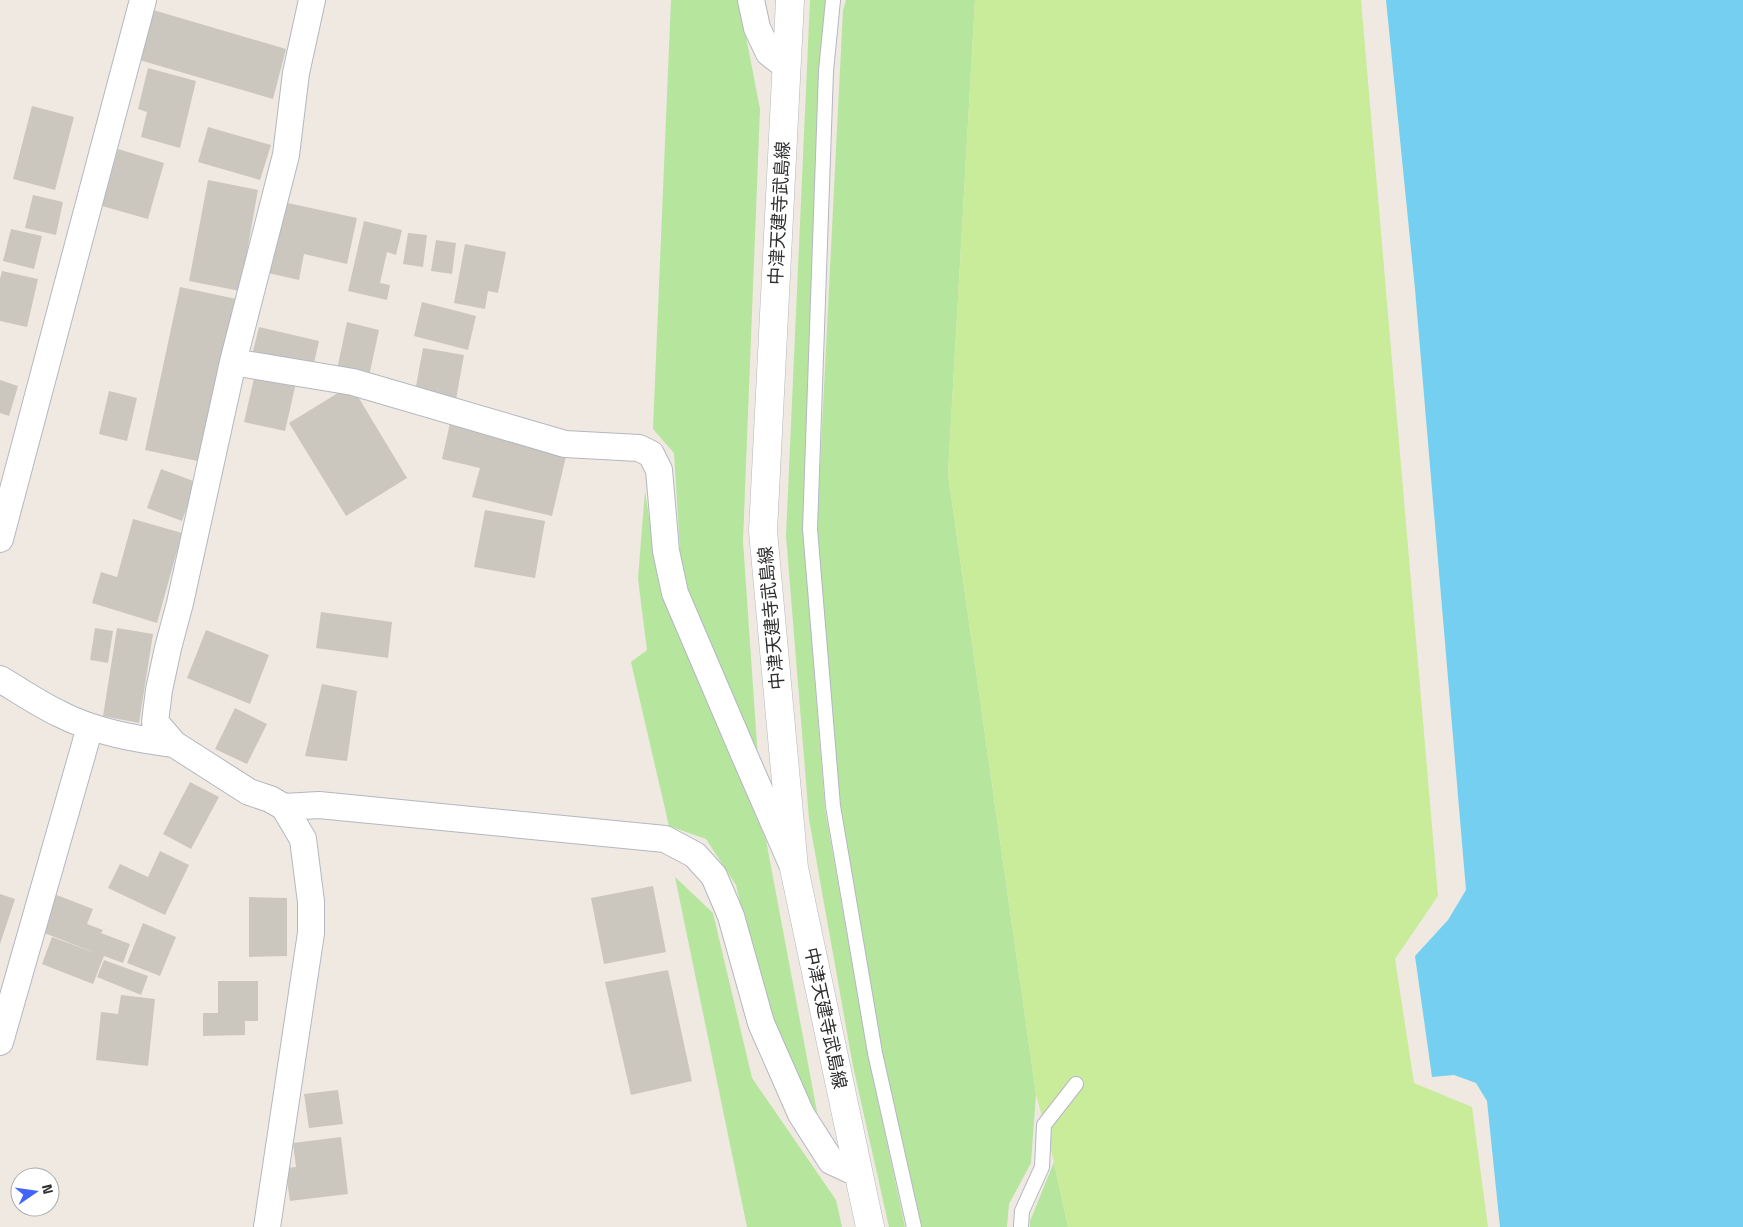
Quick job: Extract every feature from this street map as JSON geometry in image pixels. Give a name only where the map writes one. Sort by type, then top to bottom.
[{"type":"main road","name":"中津天建寺武島線","points":[[790,0],[763,531],[794,868],[870,1227]]},
{"type":"street","points":[[0,538],[143,0]]},
{"type":"street","points":[[267,1227],[311,933],[311,902],[303,839],[284,807],[270,799],[249,792],[174,744],[155,722],[159,690],[233,362],[286,155],[296,73],[312,0]]},
{"type":"street","points":[[751,0],[756,28],[769,53],[787,67]]},
{"type":"street","points":[[233,362],[353,382],[564,444],[639,448],[651,454],[659,470],[666,551],[675,592],[794,868]]},
{"type":"street","points":[[0,679],[60,714],[90,727],[141,740],[174,744]]},
{"type":"street","points":[[0,1042],[90,727]]},
{"type":"street","points":[[284,807],[319,805],[665,839],[695,855],[714,876],[731,916],[761,1023],[801,1114],[831,1162],[859,1174]]},
{"type":"lane","points":[[833,0],[826,71],[810,529],[833,806],[875,1053],[914,1227]]},
{"type":"lane","points":[[1021,1227],[1022,1211],[1042,1166],[1044,1125],[1076,1084]]},
{"type":"green space","points":[[671,0],[739,0],[760,109],[743,541],[758,759],[682,583],[674,453],[653,429]]},
{"type":"green space","points":[[810,0],[826,0],[803,530],[825,809],[869,1059],[905,1227],[889,1227],[853,1066],[809,819],[786,536]]},
{"type":"green space","points":[[846,0],[975,0],[948,474],[1036,1094],[1031,1163],[1009,1204],[1007,1227],[922,1227],[881,1046],[839,802],[817,527],[843,10]]},
{"type":"green space","points":[[975,0],[1361,0],[1438,896],[1395,959],[1414,1083],[1472,1107],[1488,1227],[1068,1227],[1054,1162],[1036,1094],[948,474]]},
{"type":"green space","points":[[645,491],[660,590],[766,840],[818,1117],[765,1008],[736,885],[706,839],[669,826],[631,662],[647,650],[638,579]]},
{"type":"green space","points":[[675,877],[713,913],[752,1078],[836,1200],[842,1227],[747,1227]]},
{"type":"green space","points":[[1054,1162],[1068,1227],[1030,1227],[1030,1221]]},
{"type":"water","points":[[1386,0],[1743,0],[1743,1227],[1500,1227],[1487,1101],[1476,1083],[1454,1075],[1432,1077],[1415,956],[1448,920],[1466,890],[1415,289]]},
{"type":"building","points":[[143,7],[286,49],[273,99],[129,57]]},
{"type":"building","points":[[148,68],[196,81],[180,148],[141,137],[147,112],[138,109]]},
{"type":"building","points":[[32,106],[74,117],[55,190],[13,179]]},
{"type":"building","points":[[208,127],[271,145],[260,180],[198,162]]},
{"type":"building","points":[[118,149],[164,163],[148,219],[102,206]]},
{"type":"building","points":[[208,180],[258,190],[240,291],[189,281]]},
{"type":"building","points":[[33,195],[63,202],[56,235],[25,228]]},
{"type":"building","points":[[274,200],[357,218],[347,264],[304,254],[299,280],[259,271]]},
{"type":"building","points":[[364,221],[402,230],[396,255],[387,252],[380,283],[390,285],[387,300],[348,291]]},
{"type":"building","points":[[11,229],[42,236],[34,269],[3,261]]},
{"type":"building","points":[[408,233],[427,235],[423,267],[403,264]]},
{"type":"building","points":[[436,240],[456,243],[452,274],[431,271]]},
{"type":"building","points":[[465,244],[506,252],[498,293],[488,291],[485,309],[454,303]]},
{"type":"building","points":[[2,271],[38,279],[27,327],[0,321],[0,279]]},
{"type":"building","points":[[180,287],[241,300],[207,463],[145,450]]},
{"type":"building","points":[[422,302],[476,316],[468,350],[414,336]]},
{"type":"building","points":[[347,322],[379,330],[368,381],[336,374]]},
{"type":"building","points":[[259,327],[319,341],[312,372],[251,359]]},
{"type":"building","points":[[423,348],[464,355],[455,405],[414,397]]},
{"type":"building","points":[[255,374],[296,383],[285,431],[244,422]]},
{"type":"building","points":[[0,380],[18,386],[9,416],[0,413]]},
{"type":"building","points":[[351,385],[407,478],[346,516],[289,423]]},
{"type":"building","points":[[109,391],[137,398],[127,441],[99,434]]},
{"type":"building","points":[[450,423],[567,452],[552,516],[472,497],[480,468],[442,459]]},
{"type":"building","points":[[161,469],[196,482],[182,521],[147,508]]},
{"type":"building","points":[[485,510],[545,521],[535,578],[474,567]]},
{"type":"building","points":[[133,519],[182,533],[157,623],[92,603],[101,572],[117,577]]},
{"type":"building","points":[[321,612],[392,622],[388,658],[316,648]]},
{"type":"building","points":[[95,628],[113,631],[108,663],[90,660]]},
{"type":"building","points":[[117,628],[153,634],[139,723],[103,716]]},
{"type":"building","points":[[206,630],[269,655],[250,704],[187,678]]},
{"type":"building","points":[[322,684],[357,691],[347,761],[305,756]]},
{"type":"building","points":[[235,708],[267,724],[247,764],[215,749]]},
{"type":"building","points":[[190,782],[219,797],[191,849],[163,834]]},
{"type":"building","points":[[160,851],[189,865],[165,915],[108,888],[120,864],[148,877]]},
{"type":"building","points":[[653,886],[666,952],[604,964],[591,898]]},
{"type":"building","points":[[0,894],[15,899],[0,944]]},
{"type":"building","points":[[54,894],[93,909],[87,924],[103,930],[101,933],[130,944],[123,963],[104,956],[93,984],[42,964],[52,937],[101,955],[39,931]]},
{"type":"building","points":[[249,897],[287,898],[287,956],[249,957]]},
{"type":"building","points":[[143,923],[176,937],[160,976],[127,963]]},
{"type":"building","points":[[104,960],[148,976],[141,995],[97,977]]},
{"type":"building","points":[[668,970],[692,1081],[631,1095],[605,982]]},
{"type":"building","points":[[218,981],[258,981],[258,1021],[245,1021],[245,1035],[203,1036],[203,1013],[218,1013]]},
{"type":"building","points":[[121,995],[155,999],[148,1066],[96,1060],[101,1012],[118,1014]]},
{"type":"building","points":[[338,1090],[343,1124],[309,1128],[304,1094]]},
{"type":"building","points":[[341,1137],[348,1194],[290,1201],[285,1168],[296,1167],[293,1143]]}]
